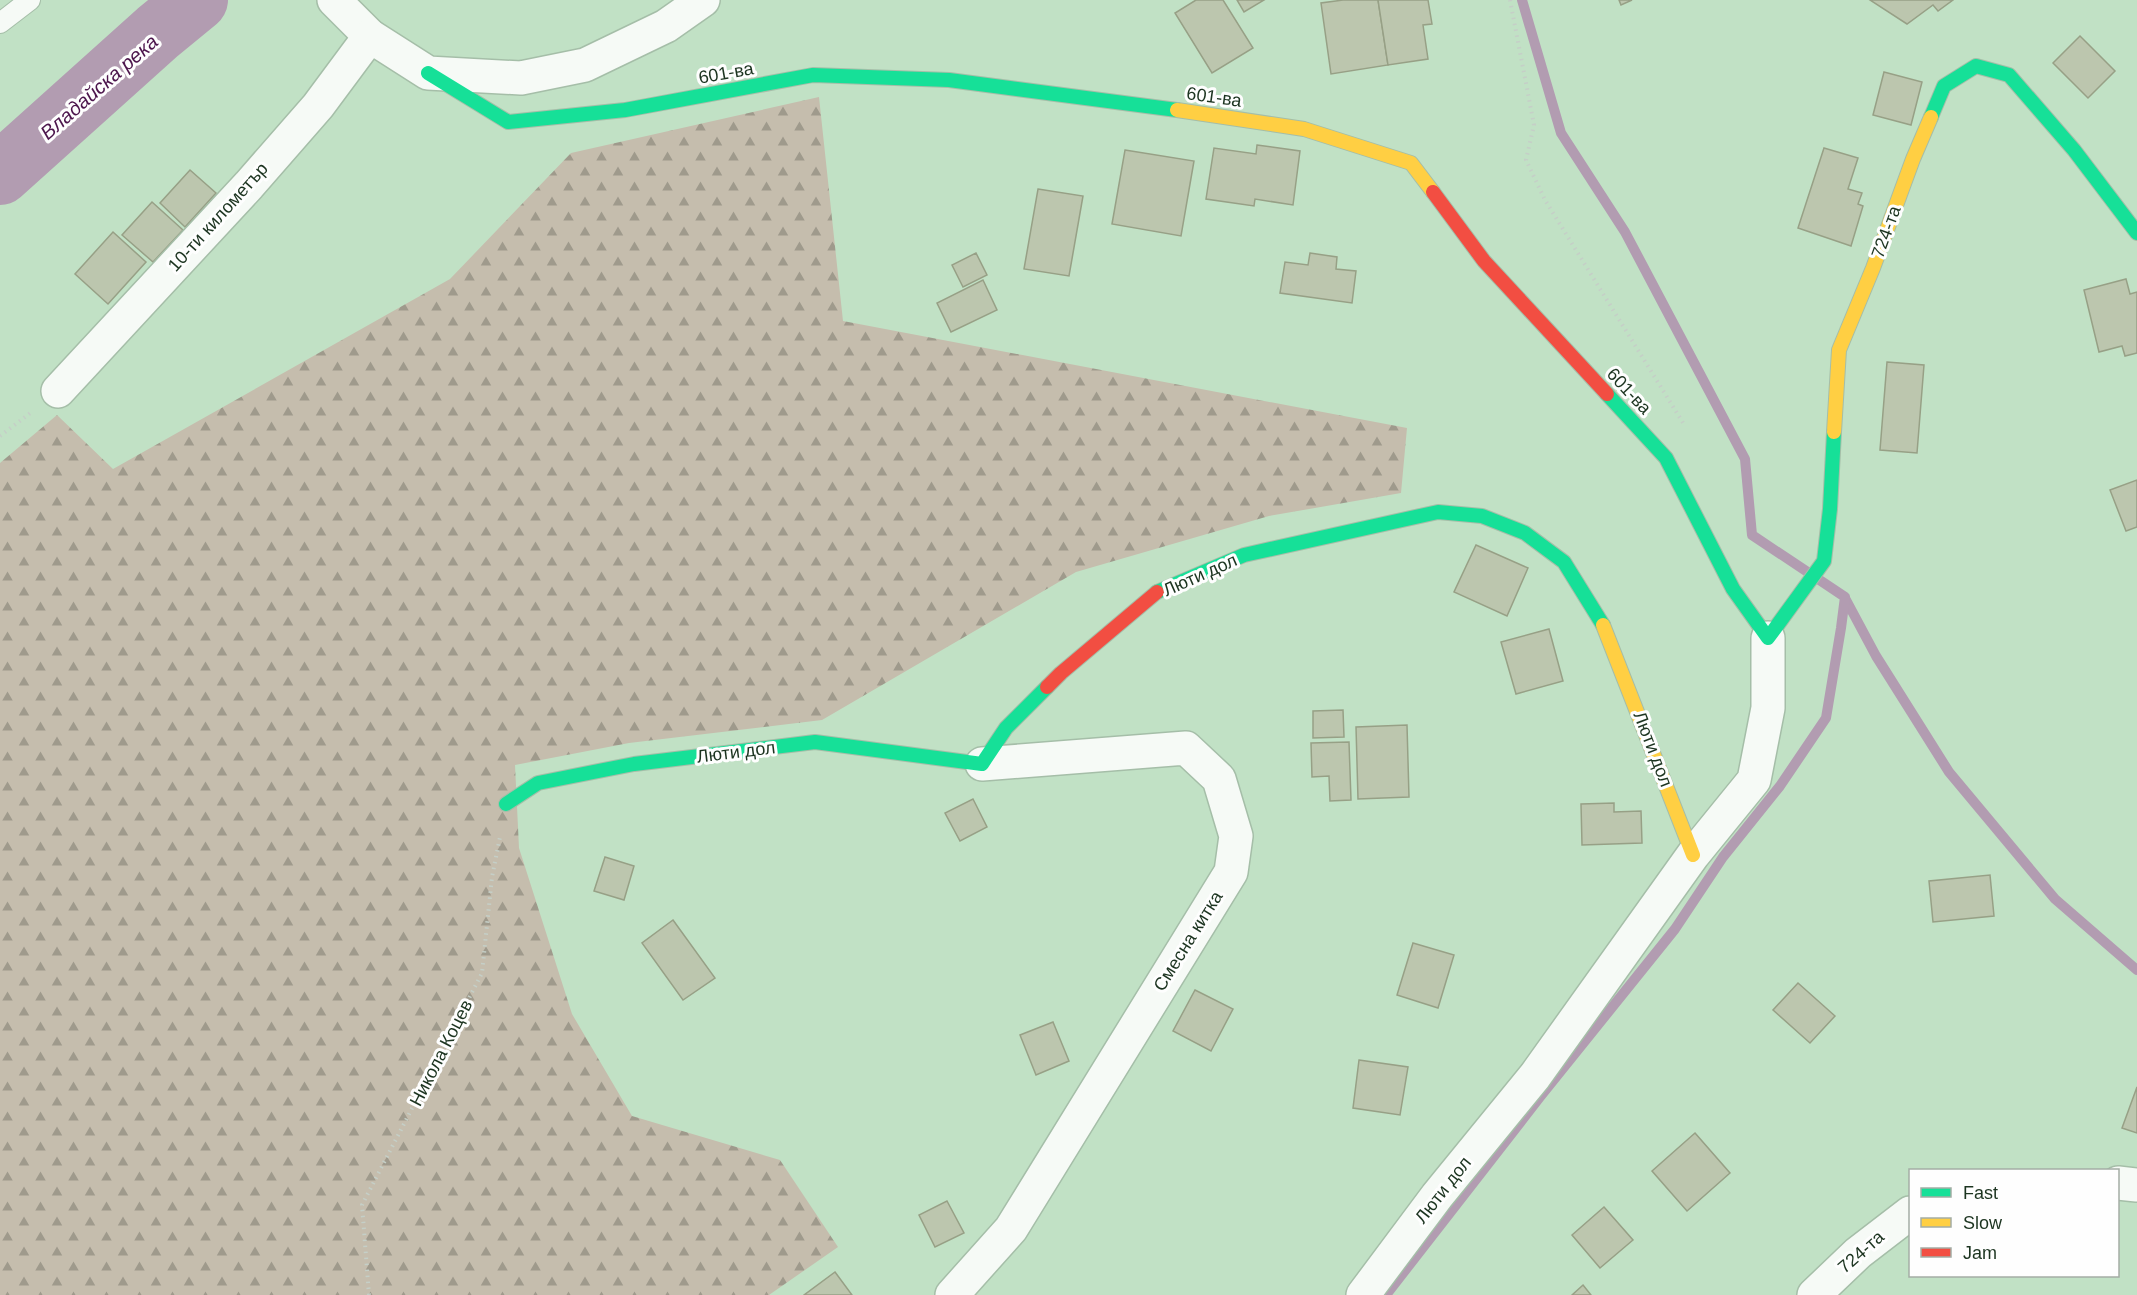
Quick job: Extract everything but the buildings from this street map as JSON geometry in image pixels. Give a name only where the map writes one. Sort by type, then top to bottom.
[{"type":"street","points":[[334,0],[370,36],[428,73],[521,78],[585,65],[666,26],[703,0]]},
{"type":"street","name":"10-ти километър","points":[[57,391],[303,124],[370,36]]},
{"type":"street","name":"724-та","points":[[1768,638],[1824,561],[1830,509],[1839,350],[1873,268],[1913,159],[1944,86],[1976,66],[2009,75],[2074,150],[2137,233]]},
{"type":"street","name":"601-ва","points":[[428,73],[508,122],[625,110],[813,75],[949,80],[1137,104],[1304,129],[1411,163],[1484,261],[1666,458],[1733,590],[1768,638]]},
{"type":"street","name":"Люти дол","points":[[506,804],[538,783],[634,764],[815,742],[982,764],[1006,728],[1061,673],[1158,592],[1244,555],[1438,512],[1482,516],[1525,533],[1564,562],[1607,631],[1694,855]]},
{"type":"street","name":"Люти дол","points":[[1363,1295],[1437,1196],[1535,1076],[1694,855],[1754,780],[1768,708],[1768,638]]},
{"type":"street","name":"Смесна китка","points":[[952,1295],[1011,1229],[1231,872],[1236,836],[1219,779],[1186,748],[982,764]]},
{"type":"street","points":[[2119,1183],[2137,1185]]},
{"type":"street","name":"724-та","points":[[1814,1295],[1858,1252],[1909,1214]]},
{"type":"lane","points":[[0,23],[30,0]]},
{"type":"path","points":[[1510,0],[1534,124],[1526,160],[1545,200],[1687,429]]},
{"type":"path","points":[[0,436],[57,391]]},
{"type":"path","name":"Никола Коцев","points":[[369,1295],[363,1205],[482,973],[492,877],[506,804]]},
{"type":"green space","points":[[819,97],[843,321],[1407,428],[1401,493],[1269,516],[1076,572],[822,720],[629,743],[515,765],[519,848],[572,1014],[632,1116],[780,1160],[838,1247],[769,1295],[0,1295],[0,463],[57,415],[113,469],[450,279],[571,153]]},
{"type":"waterway","name":"Владайска река","points":[[0,174],[158,32],[197,0]]},
{"type":"waterway","points":[[1386,1295],[1540,1097],[1675,929],[1723,857],[1780,786],[1826,718],[1845,597],[1752,535],[1745,459],[1625,232],[1561,133],[1522,0]]},
{"type":"waterway","points":[[1845,598],[1876,656],[1949,772],[2055,899],[2137,970]]},
{"type":"traffic: fast","points":[[1931,117],[1944,86],[1976,66],[2009,75],[2074,150],[2137,233]]},
{"type":"traffic: fast","points":[[428,73],[508,122],[625,110],[813,75],[949,80],[1177,110]]},
{"type":"traffic: fast","points":[[1607,394],[1666,458],[1733,589],[1768,638],[1824,561],[1830,509],[1834,432]]},
{"type":"traffic: fast","points":[[1157,592],[1244,555],[1438,512],[1482,516],[1525,533],[1564,562],[1603,625]]},
{"type":"traffic: fast","points":[[506,804],[538,783],[634,764],[815,742],[982,764],[1006,728],[1047,687]]},
{"type":"traffic: slow","points":[[1177,110],[1304,129],[1411,163],[1433,192]]},
{"type":"traffic: slow","points":[[1834,432],[1839,350],[1931,117]]},
{"type":"traffic: slow","points":[[1603,625],[1693,855]]},
{"type":"traffic: jam","points":[[1433,192],[1484,261],[1607,394]]},
{"type":"traffic: jam","points":[[1047,687],[1157,592]]}]
